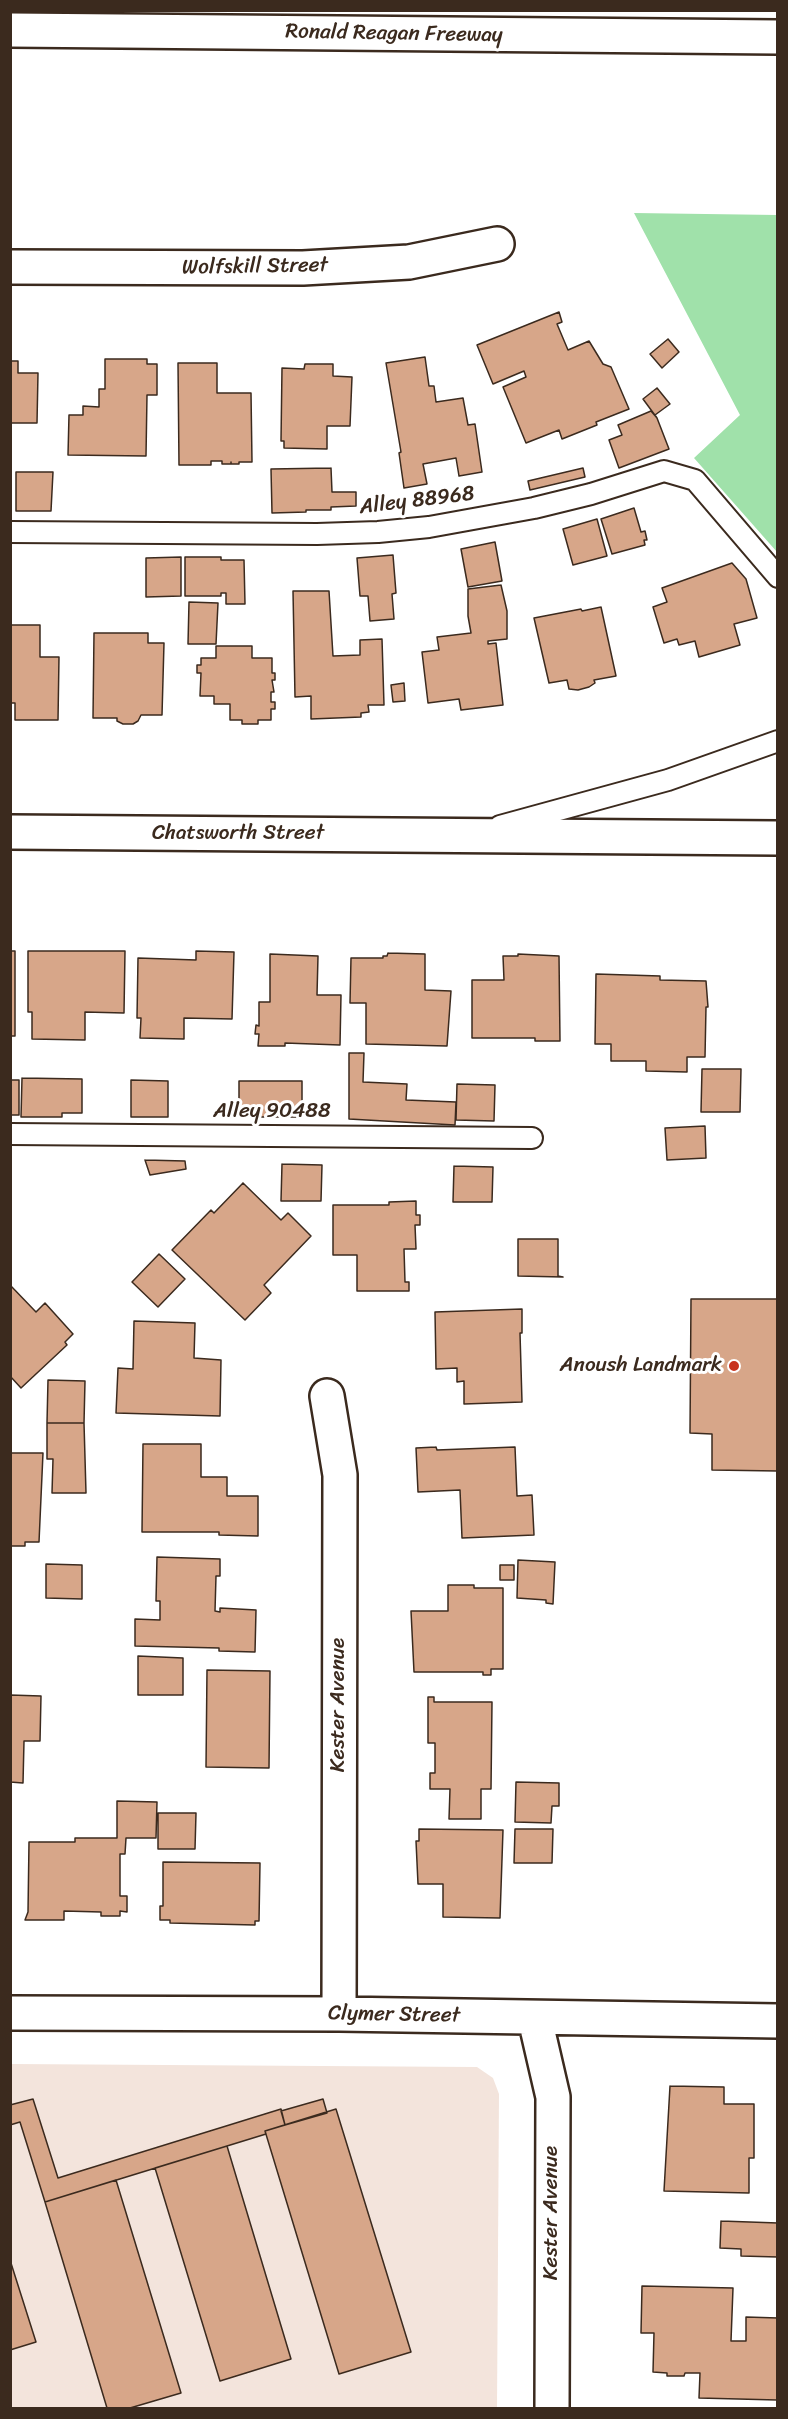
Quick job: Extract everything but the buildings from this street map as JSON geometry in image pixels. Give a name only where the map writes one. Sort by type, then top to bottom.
[{"type":"main road","name":"Ronald Reagan Freeway","points":[[10,30],[777,37]]},
{"type":"main road","name":"Wolfskill Street","points":[[10,267],[303,268],[409,262],[497,244]]},
{"type":"main road","name":"Chatsworth Street","points":[[10,832],[777,838]]},
{"type":"main road","name":"Kester Avenue","points":[[327,1396],[340,1475],[339,2014]]},
{"type":"main road","name":"Clymer Street","points":[[10,2013],[339,2014],[536,2019],[777,2021]]},
{"type":"main road","name":"Kester Avenue","points":[[536,2019],[553,2097],[552,2409]]},
{"type":"lane","name":"Alley 88968","points":[[10,532],[317,534],[378,532],[429,527],[534,508],[591,494],[664,471],[695,480],[777,577]]},
{"type":"lane","name":"Chatsworth Street","points":[[466,836],[668,780],[777,741]]},
{"type":"lane","name":"Alley 90488","points":[[10,1134],[532,1138]]},
{"type":"shaded area","points":[[11,2064],[477,2067],[493,2078],[499,2094],[497,2408],[11,2408]]},
{"type":"green space","points":[[634,213],[777,215],[777,552],[694,458],[740,415]]},
{"type":"place","name":"Anoush Landmark","points":[[734,1366]]}]
